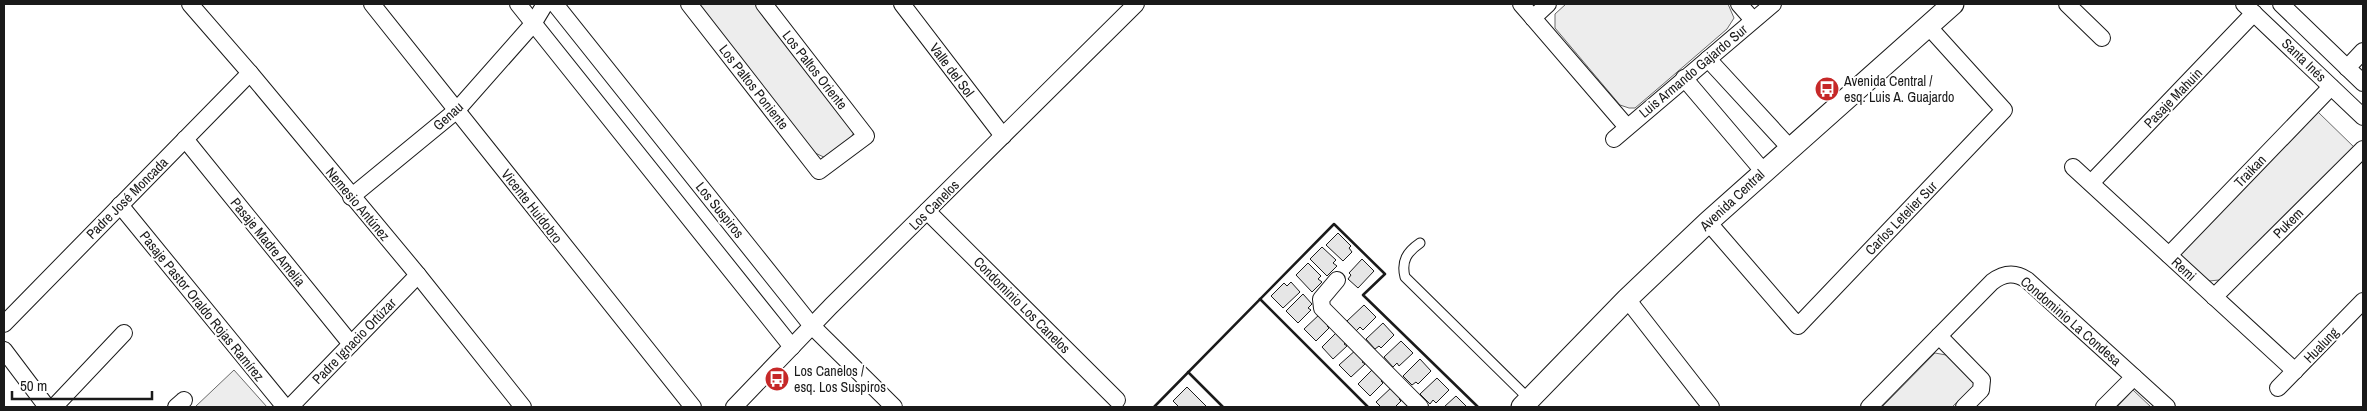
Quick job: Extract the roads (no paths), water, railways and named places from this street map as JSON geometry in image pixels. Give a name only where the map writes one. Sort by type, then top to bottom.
[{"type":"street","name":"Nemesio Antúnez","points":[[190,4],[418,275],[524,407]]},
{"type":"street","name":"Vicente Huidobro","points":[[372,4],[692,407]]},
{"type":"street","points":[[518,4],[792,347]]},
{"type":"street","name":"Genau","points":[[352,197],[457,110],[533,24],[545,4]]},
{"type":"street","name":"Los Suspiros","points":[[555,4],[812,326],[894,407]]},
{"type":"street","name":"Los Paltos Poniente","points":[[689,4],[819,171],[866,136]]},
{"type":"street","name":"Los Paltos Oriente","points":[[764,4],[866,136]]},
{"type":"street","name":"Valle del Sol","points":[[902,4],[1003,136]]},
{"type":"street","name":"Los Canelos","points":[[734,407],[812,326],[1136,4]]},
{"type":"street","points":[[1521,4],[1627,127]]},
{"type":"street","points":[[1533,18],[1548,4]]},
{"type":"street","points":[[1739,4],[1754,20]]},
{"type":"street","name":"Luis Armando Gajardo Sur","points":[[1614,139],[1773,4]]},
{"type":"street","points":[[2067,4],[2102,38]]},
{"type":"street","name":"Santa Inés","points":[[2281,4],[2363,83]]},
{"type":"street","name":"Avenida Central","points":[[1526,403],[1627,299],[1708,222],[1950,5]]},
{"type":"street","name":"Santa Inés","points":[[2249,8],[2363,117]]},
{"type":"street","name":"Pasaje Mahuin","points":[[2091,183],[2249,8]]},
{"type":"street","name":"Carlos Letelier Sur","points":[[1708,222],[1798,326],[2004,110],[1928,26]]},
{"type":"street","points":[[2347,68],[2363,51]]},
{"type":"street","points":[[1708,59],[1790,148]]},
{"type":"street","name":"Padre José Moncada","points":[[4,324],[250,73]]},
{"type":"street","points":[[1684,78],[1763,171]]},
{"type":"street","name":"Traikan","points":[[2169,256],[2331,87]]},
{"type":"street","name":"Pasaje Madre Amelia","points":[[185,139],[350,344]]},
{"type":"street","name":"Pukem","points":[[2214,296],[2363,149]]},
{"type":"street","name":"Remi","points":[[2073,166],[2294,371]]},
{"type":"street","name":"Pasaje Pastor Oraldo Rojas Ramírez","points":[[120,205],[284,407]]},
{"type":"street","name":"Condominio Los Canelos","points":[[927,211],[1117,400]]},
{"type":"street","name":"Condominio La Condesa","points":[[1869,407],[1992,282],[2002,275],[2015,274],[2027,280],[2167,407]]},
{"type":"street","name":"Padre Ignacio Ortúzar","points":[[290,407],[418,275]]},
{"type":"street","points":[[1337,280],[1321,299],[1322,308],[1420,407]]},
{"type":"street","points":[[1627,299],[1711,407]]},
{"type":"street","name":"Hualung","points":[[2278,388],[2363,301]]},
{"type":"street","points":[[54,407],[124,333]]},
{"type":"street","points":[[1939,336],[1982,380],[1981,390],[1964,407]]},
{"type":"street","points":[[5,354],[48,407]]},
{"type":"street","name":"Condominio La Condesa","points":[[2104,407],[2134,377]]},
{"type":"lane","points":[[1420,243],[1406,256],[1402,266],[1405,277],[1526,403]]},
{"type":"place","name":"Avenida Central / esq. Luis A. Guajardo","points":[[1827,89]]},
{"type":"place","name":"Los Canelos / esq. Los Suspiros","points":[[777,379]]}]
